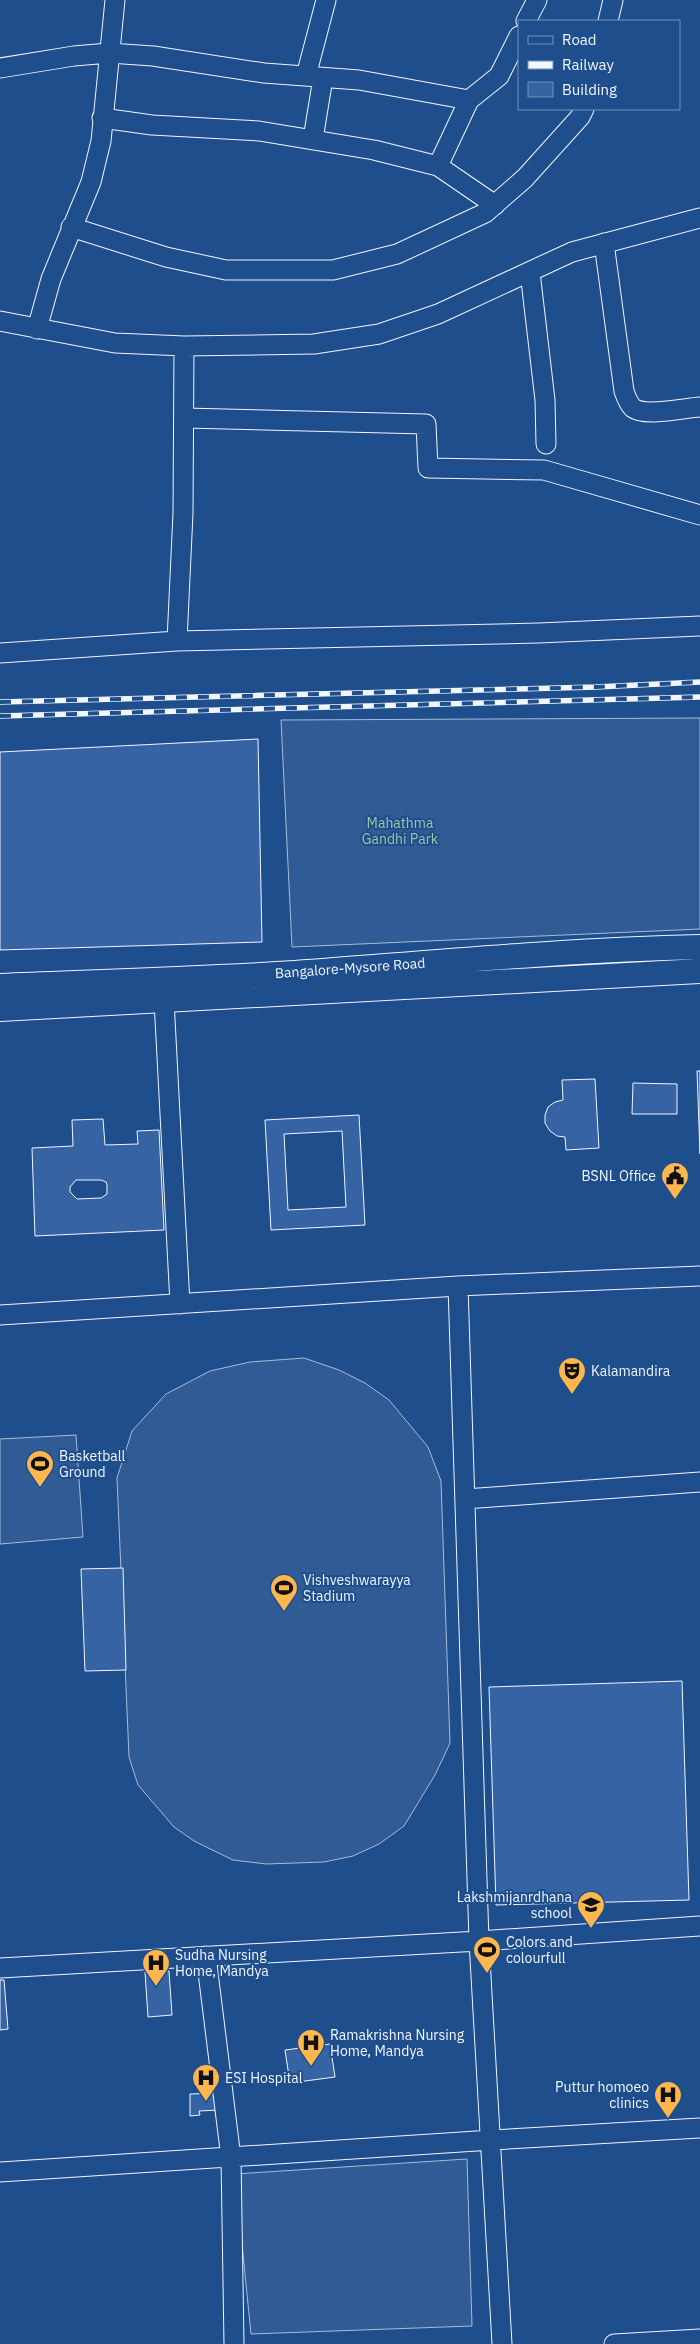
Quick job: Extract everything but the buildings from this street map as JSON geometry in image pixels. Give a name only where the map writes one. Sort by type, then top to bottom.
[{"type":"main road","name":"Bangalore-Mysore Road","points":[[0,986],[295,973],[470,958],[642,948],[700,947]]},
{"type":"main road","name":"Bangalore-Mysore Road","points":[[0,1009],[700,971]]},
{"type":"street","points":[[36,328],[71,227],[91,182],[100,141],[115,0]]},
{"type":"street","points":[[313,139],[314,77],[326,0]]},
{"type":"street","points":[[527,20],[537,0]]},
{"type":"street","points":[[608,20],[613,0]]},
{"type":"street","points":[[438,166],[469,100],[499,76],[518,38]]},
{"type":"street","points":[[0,68],[74,56],[108,53],[153,56],[264,73],[359,80],[469,100]]},
{"type":"street","points":[[71,227],[166,258],[226,270],[333,270],[397,254],[485,213],[525,178],[580,117],[584,110]]},
{"type":"street","points":[[102,118],[152,125],[259,131],[374,150],[438,166],[495,205]]},
{"type":"street","points":[[0,321],[115,343],[184,346],[314,344],[378,334],[438,314],[572,252],[700,218]]},
{"type":"street","points":[[604,244],[624,390],[628,401],[633,407],[642,412],[700,407]]},
{"type":"street","points":[[530,272],[545,400],[546,444]]},
{"type":"street","points":[[177,642],[183,513],[184,346]]},
{"type":"street","points":[[184,418],[426,424],[428,468],[544,470],[700,515]]},
{"type":"street","points":[[0,653],[177,642],[539,633],[700,626]]},
{"type":"street","points":[[164,1000],[180,1304]]},
{"type":"street","points":[[0,1315],[458,1286],[700,1276]]},
{"type":"street","points":[[458,1286],[480,1941],[502,2344]]},
{"type":"street","points":[[465,1499],[700,1482]]},
{"type":"street","points":[[0,1968],[480,1941],[700,1926]]},
{"type":"street","points":[[206,1956],[231,2158],[234,2344]]},
{"type":"street","points":[[0,2172],[700,2128]]},
{"type":"street","points":[[614,2344],[700,2339]]},
{"type":"shaded area","name":"Mahathma Gandhi Park","points":[[700,718],[700,929],[292,947],[281,720]]},
{"type":"shaded area","name":"Vishveshwarayya Stadium","points":[[304,1358],[339,1370],[365,1383],[389,1400],[428,1447],[441,1481],[450,1743],[435,1775],[404,1826],[379,1844],[353,1856],[324,1862],[266,1864],[233,1860],[194,1841],[174,1827],[138,1785],[129,1757],[117,1478],[132,1431],[166,1394],[210,1371],[250,1362]]},
{"type":"shaded area","name":"Basketball Ground","points":[[76,1435],[83,1537],[0,1544],[0,1439]]},
{"type":"shaded area","points":[[467,2159],[472,2326],[251,2334],[235,2174]]},
{"type":"railway","points":[[0,702],[596,687],[700,682]]},
{"type":"railway","points":[[0,716],[700,697]]},
{"type":"place","name":"BSNL Office","points":[[675,1200]]},
{"type":"place","name":"Kalamandira","points":[[572,1395]]},
{"type":"place","name":"Basketball Ground","points":[[40,1488]]},
{"type":"place","name":"Vishveshwarayya Stadium","points":[[284,1612]]},
{"type":"place","name":"Lakshmijanrdhana school","points":[[591,1929]]},
{"type":"place","name":"Colors and colourfull","points":[[487,1974]]},
{"type":"place","name":"Sudha Nursing Home, Mandya","points":[[156,1987]]},
{"type":"place","name":"Ramakrishna Nursing Home, Mandya","points":[[311,2067]]},
{"type":"place","name":"ESI Hospital","points":[[206,2102]]},
{"type":"place","name":"Puttur homoeo clinics","points":[[668,2119]]}]
